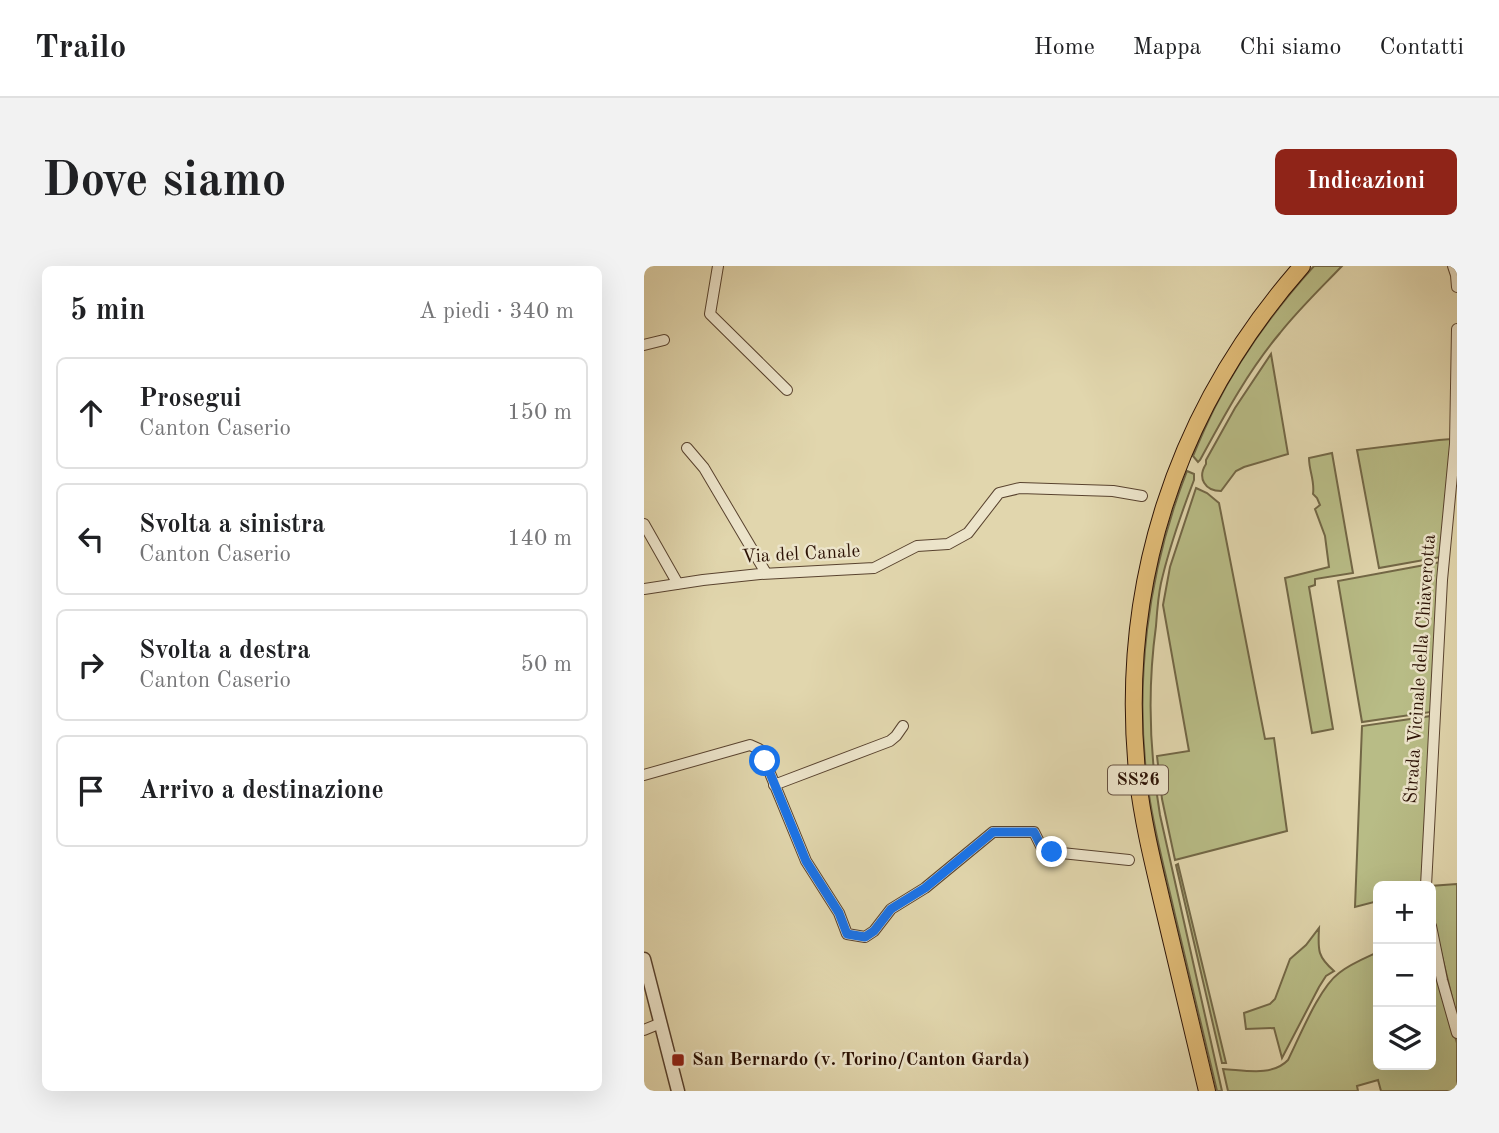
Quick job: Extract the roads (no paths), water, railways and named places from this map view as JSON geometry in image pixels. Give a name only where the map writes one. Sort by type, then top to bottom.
[{"type":"main road","name":"SS26","points":[[1207,1091],[1146,831],[1138,781],[1135,662],[1141,604],[1154,541],[1181,460],[1207,402],[1241,345],[1302,266]]},
{"type":"street","points":[[718,266],[710,314],[787,390]]},
{"type":"street","points":[[1454,266],[1457,287]]},
{"type":"street","name":"Strada Vicinale della Chiaverotta","points":[[1426,881],[1441,593],[1455,444],[1457,329]]},
{"type":"street","points":[[644,345],[664,340]]},
{"type":"street","points":[[687,448],[704,468],[766,573]]},
{"type":"street","name":"Via del Canale","points":[[644,589],[766,573],[874,568],[917,546],[948,544],[968,533],[999,493],[1020,488],[1113,491],[1142,496]]},
{"type":"street","points":[[644,524],[678,584]]},
{"type":"street","points":[[774,785],[890,741],[903,726]]},
{"type":"street","points":[[644,775],[750,745],[758,749],[806,861],[839,913],[847,934],[855,936],[865,937],[874,931],[891,909],[925,888],[993,832],[1034,832],[1042,848],[1052,852],[1129,860]]},
{"type":"street","points":[[1435,944],[1457,1032]]},
{"type":"street","points":[[644,959],[678,1091]]},
{"type":"street","points":[[644,1030],[661,1023]]},
{"type":"place","name":"San Bernardo (v. Torino/Canton Garda)","points":[[678,1060]]}]
